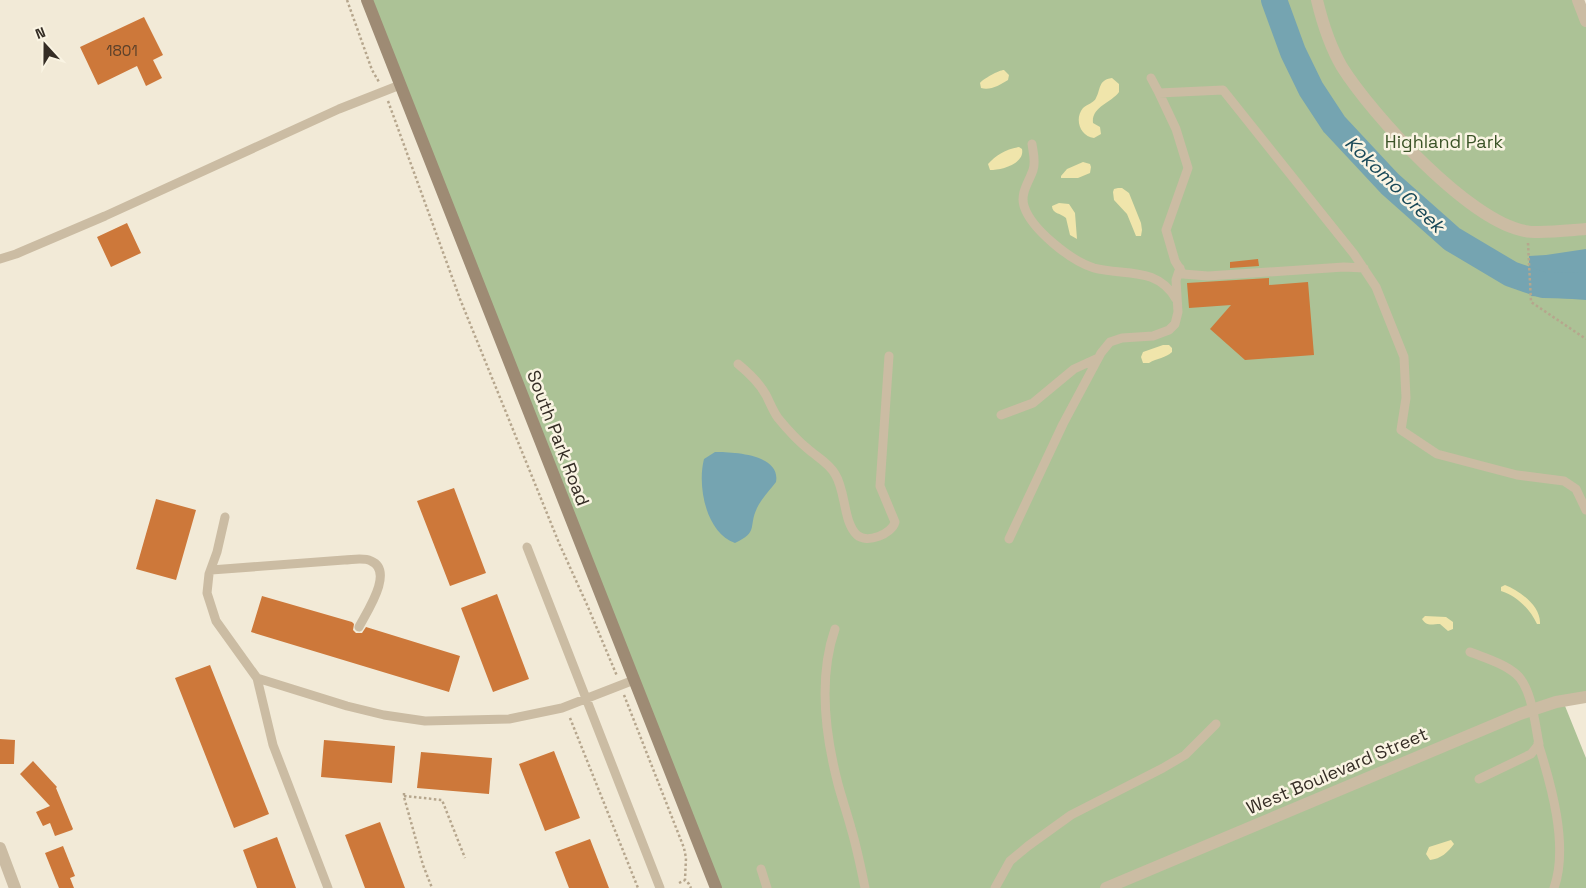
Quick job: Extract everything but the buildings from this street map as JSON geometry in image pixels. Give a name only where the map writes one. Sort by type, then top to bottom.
[{"type":"street","name":"South Park Road","points":[[367,0],[716,888]]},
{"type":"street","points":[[1317,0],[1322,21],[1341,66],[1371,108],[1414,154],[1474,207],[1508,226],[1526,232],[1586,229]]},
{"type":"street","points":[[1578,0],[1586,21]]},
{"type":"street","name":"West Boulevard Street","points":[[1106,888],[1532,710],[1556,702],[1586,697]]},
{"type":"street","points":[[0,848],[15,888]]},
{"type":"lane","points":[[1151,78],[1176,129],[1188,168],[1166,230],[1175,261],[1184,274],[1208,276],[1344,267],[1364,268]]},
{"type":"lane","points":[[0,259],[104,216],[339,109],[400,85]]},
{"type":"lane","points":[[1160,93],[1223,90],[1354,254],[1376,287],[1404,357],[1406,398],[1401,430],[1437,454],[1517,475],[1564,481],[1576,489],[1586,510]]},
{"type":"lane","points":[[1032,144],[1033,170],[1026,182],[1024,205],[1036,226],[1077,260],[1094,268],[1132,272],[1150,277],[1171,291],[1177,301]]},
{"type":"lane","points":[[1010,538],[1062,424],[1098,358],[1110,342],[1122,338],[1153,336],[1169,330],[1175,324],[1178,312],[1176,280],[1180,268]]},
{"type":"lane","points":[[738,364],[759,385],[778,418],[807,448],[829,466],[836,475],[854,531],[859,537],[867,539],[888,531],[894,526],[880,486],[889,356]]},
{"type":"lane","points":[[1001,415],[1033,403],[1074,369],[1098,358]]},
{"type":"lane","points":[[225,517],[211,570],[207,594],[216,621],[257,678],[273,745],[328,888]]},
{"type":"lane","points":[[527,547],[660,888]]},
{"type":"lane","points":[[211,570],[344,560],[362,559],[371,561],[378,566],[381,581],[359,627]]},
{"type":"lane","points":[[835,629],[828,649],[825,668],[827,725],[838,784],[866,888]]},
{"type":"lane","points":[[1470,652],[1493,661],[1517,674],[1526,690],[1538,743],[1549,775],[1556,815],[1559,875],[1554,888]]},
{"type":"lane","points":[[257,678],[347,706],[384,715],[425,721],[509,719],[566,706],[634,680]]},
{"type":"lane","points":[[995,888],[1010,861],[1028,846],[1071,815],[1185,755],[1216,724]]},
{"type":"lane","points":[[1479,779],[1531,754],[1538,743]]},
{"type":"lane","points":[[761,869],[768,888]]},
{"type":"path","points":[[347,0],[372,70],[384,91],[460,299],[559,543],[588,607],[684,848],[686,858],[685,880],[691,888]]},
{"type":"path","points":[[1530,256],[1531,302],[1586,339]]},
{"type":"path","points":[[566,706],[638,888]]},
{"type":"path","points":[[432,888],[423,865],[404,794],[442,800],[465,858]]},
{"type":"path","points":[[679,883],[685,880]]},
{"type":"green space","name":"Highland Park","points":[[367,0],[1578,0],[1586,20],[1586,697],[1563,701],[1586,758],[1586,888],[713,888]]},
{"type":"sand","points":[[1004,70],[1009,75],[1008,80],[998,86],[981,88],[980,83],[982,81]]},
{"type":"sand","points":[[1112,78],[1119,84],[1119,92],[1095,113],[1093,123],[1100,127],[1101,134],[1094,138],[1089,137],[1082,131],[1080,126],[1080,112],[1095,100],[1102,83]]},
{"type":"sand","points":[[1019,147],[1022,149],[1020,159],[1006,167],[990,170],[988,164],[994,158],[1006,151]]},
{"type":"sand","points":[[1083,162],[1090,164],[1090,173],[1078,178],[1061,178],[1067,169]]},
{"type":"sand","points":[[1122,188],[1129,193],[1141,223],[1141,236],[1136,236],[1127,214],[1114,200],[1114,189]]},
{"type":"sand","points":[[1059,203],[1069,204],[1075,213],[1077,239],[1070,235],[1066,218],[1052,209],[1052,206]]},
{"type":"sand","points":[[1163,345],[1169,345],[1172,348],[1172,352],[1149,363],[1143,363],[1141,357],[1143,352]]},
{"type":"sand","points":[[1505,585],[1523,595],[1533,605],[1537,611],[1540,624],[1537,624],[1531,613],[1518,600],[1501,591],[1501,587]]},
{"type":"sand","points":[[1425,616],[1446,617],[1453,622],[1453,629],[1448,631],[1440,624],[1428,624],[1422,619]]},
{"type":"sand","points":[[1451,840],[1454,844],[1447,852],[1441,857],[1430,860],[1426,854],[1429,847]]},
{"type":"water","points":[[1586,249],[1586,300],[1531,296],[1529,256]]},
{"type":"water","points":[[715,452],[754,456],[764,460],[776,473],[776,482],[764,497],[754,515],[752,529],[747,536],[735,543],[725,538],[717,529],[706,507],[703,495],[702,470],[704,459]]},
{"type":"waterway","name":"Kokomo Creek","points":[[1274,0],[1293,52],[1311,89],[1334,124],[1390,184],[1452,239],[1511,274],[1543,285],[1586,286]]}]
